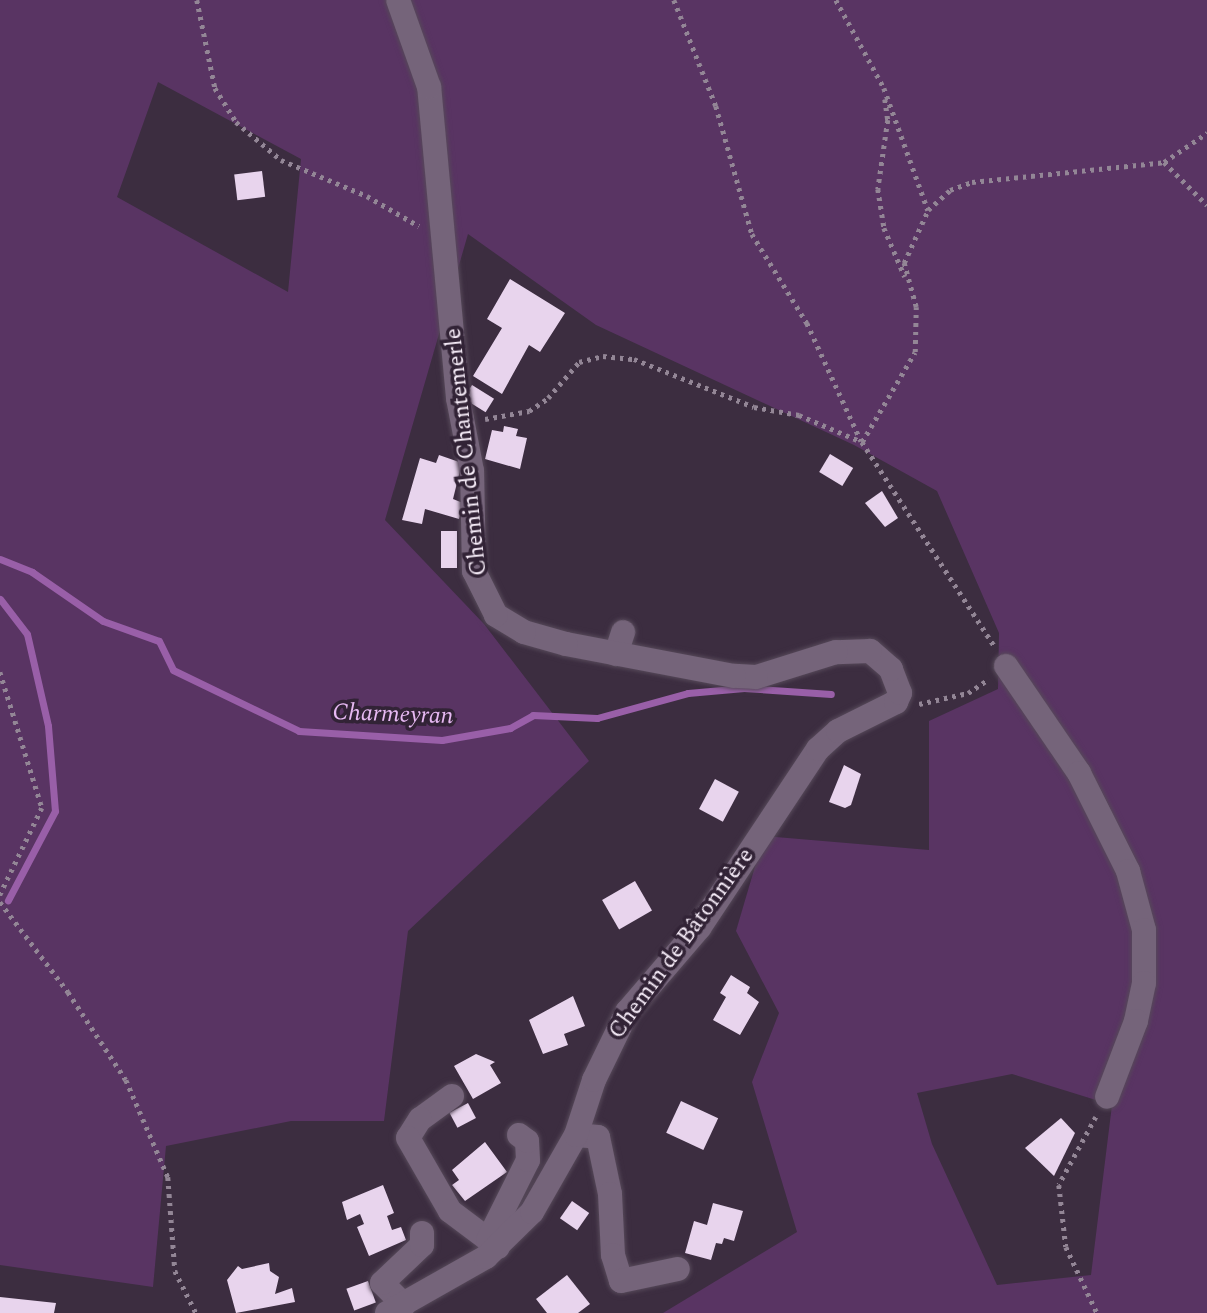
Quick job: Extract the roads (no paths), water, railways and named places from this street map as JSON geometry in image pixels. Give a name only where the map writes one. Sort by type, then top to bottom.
[{"type":"street","name":"Chemin de Chantemerle","points":[[398,0],[429,87],[463,424],[472,482],[474,571],[486,600],[496,615],[524,632],[619,643],[756,677],[836,652],[870,651],[897,679],[900,693],[888,707]]},
{"type":"street","points":[[1006,666],[1079,773],[1128,871],[1144,930],[1144,983],[1136,1021],[1107,1097]]},
{"type":"street","name":"Chemin de Bâtonnière","points":[[396,1309],[493,1244],[532,1212],[576,1135],[594,1080],[627,1012],[699,928],[803,770],[838,731],[888,707]]},
{"type":"street","points":[[452,1096],[420,1119],[408,1138],[450,1211],[493,1244],[528,1160],[527,1142],[519,1135]]},
{"type":"street","points":[[576,1135],[598,1137],[610,1195],[612,1255],[621,1281],[678,1269]]},
{"type":"street","points":[[396,1309],[382,1283],[422,1245],[422,1233]]},
{"type":"waterway","name":"Charmeyran","points":[[0,559],[32,572],[103,621],[159,641],[173,670],[299,731],[442,740],[510,728],[533,715],[597,718],[688,693],[744,688],[831,694]]},
{"type":"waterway","points":[[0,599],[27,634],[48,726],[55,811],[8,900]]}]
